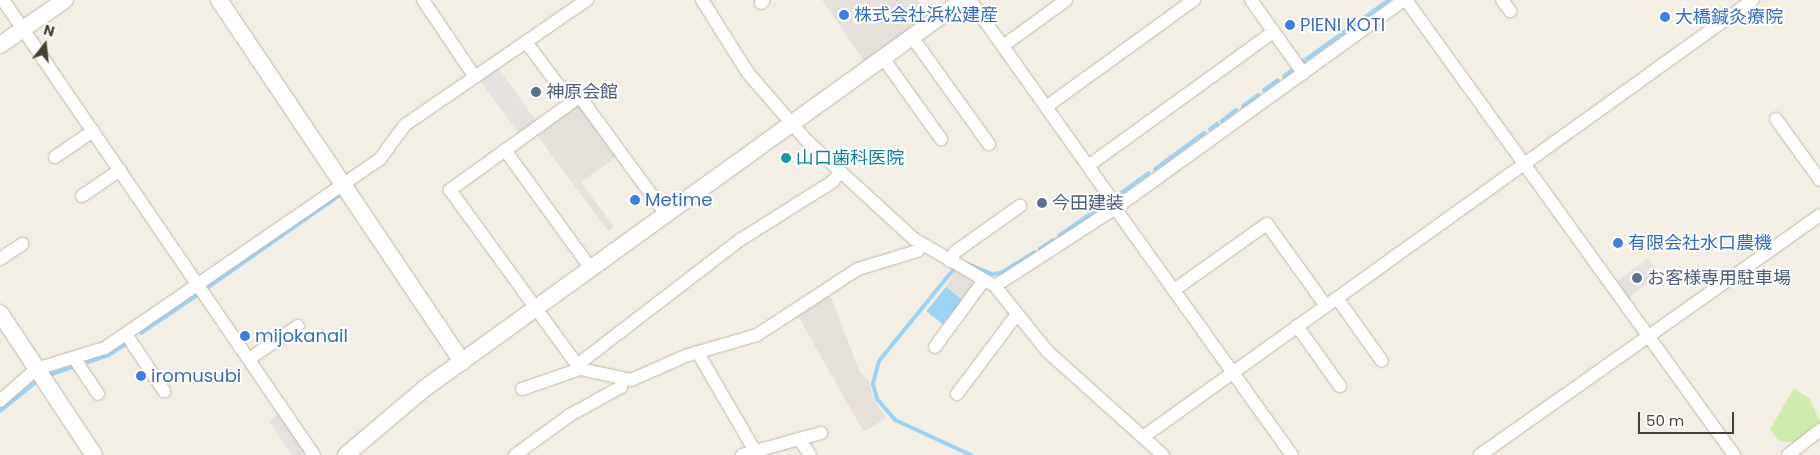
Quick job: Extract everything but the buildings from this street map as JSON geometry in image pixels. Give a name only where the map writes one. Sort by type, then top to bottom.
[{"type":"street","points":[[3,0],[314,455]]},
{"type":"street","points":[[0,45],[65,0]]},
{"type":"street","points":[[219,0],[462,362]]},
{"type":"street","points":[[423,0],[475,77]]},
{"type":"street","points":[[0,401],[36,369],[105,348],[198,285],[380,159],[405,125],[587,0]]},
{"type":"street","points":[[702,0],[748,73],[792,124],[841,172],[923,245],[990,283],[1047,351],[1163,455]]},
{"type":"street","points":[[346,455],[415,396],[963,0]]},
{"type":"street","points":[[970,0],[1292,455]]},
{"type":"street","points":[[1003,46],[1066,0]]},
{"type":"street","points":[[1046,107],[1194,0]]},
{"type":"street","points":[[1251,0],[1303,73]]},
{"type":"street","points":[[935,347],[990,283],[1116,207],[1405,0],[1522,165],[1734,455]]},
{"type":"street","points":[[1502,0],[1510,12]]},
{"type":"street","points":[[1143,437],[1753,0]]},
{"type":"street","points":[[1088,166],[1273,32]]},
{"type":"street","points":[[912,37],[989,144]]},
{"type":"street","points":[[526,42],[559,86],[578,98],[666,215]]},
{"type":"street","points":[[883,58],[941,139]]},
{"type":"street","points":[[578,98],[450,190],[579,367],[631,380],[698,353],[757,335],[858,269],[917,251],[923,245]]},
{"type":"street","points":[[1776,119],[1820,180]]},
{"type":"street","points":[[55,156],[93,131]]},
{"type":"street","points":[[505,150],[591,269]]},
{"type":"street","points":[[82,196],[120,170]]},
{"type":"street","points":[[522,389],[579,367],[740,240],[832,182],[841,172]]},
{"type":"street","points":[[950,261],[955,252],[1020,206]]},
{"type":"street","points":[[1480,455],[1646,335],[1820,214]]},
{"type":"street","points":[[1174,290],[1267,224],[1326,306]]},
{"type":"street","points":[[0,259],[22,244]]},
{"type":"street","points":[[1337,298],[1382,362]]},
{"type":"street","points":[[0,314],[94,455]]},
{"type":"street","points":[[957,394],[1017,314]]},
{"type":"street","points":[[249,360],[298,326]]},
{"type":"street","points":[[1297,326],[1340,386]]},
{"type":"street","points":[[126,334],[164,391]]},
{"type":"street","points":[[698,353],[750,454],[822,433]]},
{"type":"street","points":[[74,358],[98,394]]},
{"type":"street","points":[[514,455],[570,415],[621,387],[623,379]]},
{"type":"street","points":[[1788,455],[1820,430]]},
{"type":"street","points":[[799,439],[810,455]]},
{"type":"shaded area","name":"株式会社浜松建産","points":[[822,0],[917,0],[928,16],[865,62]]},
{"type":"shaded area","points":[[498,68],[537,121],[519,134],[480,81]]},
{"type":"shaded area","points":[[578,104],[616,157],[581,182],[614,227],[608,231],[536,134]]},
{"type":"shaded area","name":"お客様専用駐車場","points":[[1648,258],[1660,274],[1627,299],[1615,283]]},
{"type":"shaded area","points":[[955,271],[976,283],[950,327],[930,315]]},
{"type":"shaded area","points":[[830,295],[860,372],[869,381],[874,400],[886,418],[867,430],[863,431],[798,316]]},
{"type":"shaded area","points":[[279,414],[307,455],[292,455],[269,421]]},
{"type":"green space","points":[[1794,388],[1810,399],[1820,422],[1795,442],[1784,442],[1777,439],[1770,429]]},
{"type":"water","points":[[946,287],[962,300],[943,324],[926,311]]},
{"type":"waterway","points":[[1301,63],[1389,0]]},
{"type":"waterway","points":[[1284,76],[1294,69]]},
{"type":"waterway","points":[[1264,90],[1278,80]]},
{"type":"waterway","points":[[1243,106],[1258,95]]},
{"type":"waterway","points":[[1222,121],[1236,110]]},
{"type":"waterway","points":[[1210,129],[1217,124]]},
{"type":"waterway","points":[[1155,169],[1204,133]]},
{"type":"waterway","points":[[1117,196],[1149,173]]},
{"type":"waterway","points":[[207,288],[340,195]]},
{"type":"waterway","points":[[1059,236],[1106,203]]},
{"type":"waterway","points":[[1040,249],[1053,240]]},
{"type":"waterway","points":[[965,263],[992,274],[1001,273],[1034,252]]},
{"type":"waterway","points":[[953,270],[879,361],[873,384],[877,399],[895,420],[971,455]]},
{"type":"waterway","points":[[141,333],[196,296]]},
{"type":"waterway","points":[[88,362],[109,355],[127,343]]},
{"type":"waterway","points":[[49,375],[75,366]]},
{"type":"waterway","points":[[0,411],[36,382]]},
{"type":"place","name":"株式会社浜松建産","points":[[844,15]]},
{"type":"place","name":"大橋鍼灸療院","points":[[1665,17]]},
{"type":"place","name":"PIENI KOTI","points":[[1290,25]]},
{"type":"place","name":"神原会館","points":[[536,92]]},
{"type":"place","name":"山口歯科医院","points":[[786,158]]},
{"type":"place","name":"Metime","points":[[635,200]]},
{"type":"place","name":"今田建装","points":[[1042,203]]},
{"type":"place","name":"有限会社水口農機","points":[[1618,243]]},
{"type":"place","name":"お客様専用駐車場","points":[[1637,278]]},
{"type":"place","name":"mijokanail","points":[[245,336]]},
{"type":"place","name":"iromusubi","points":[[141,376]]}]
